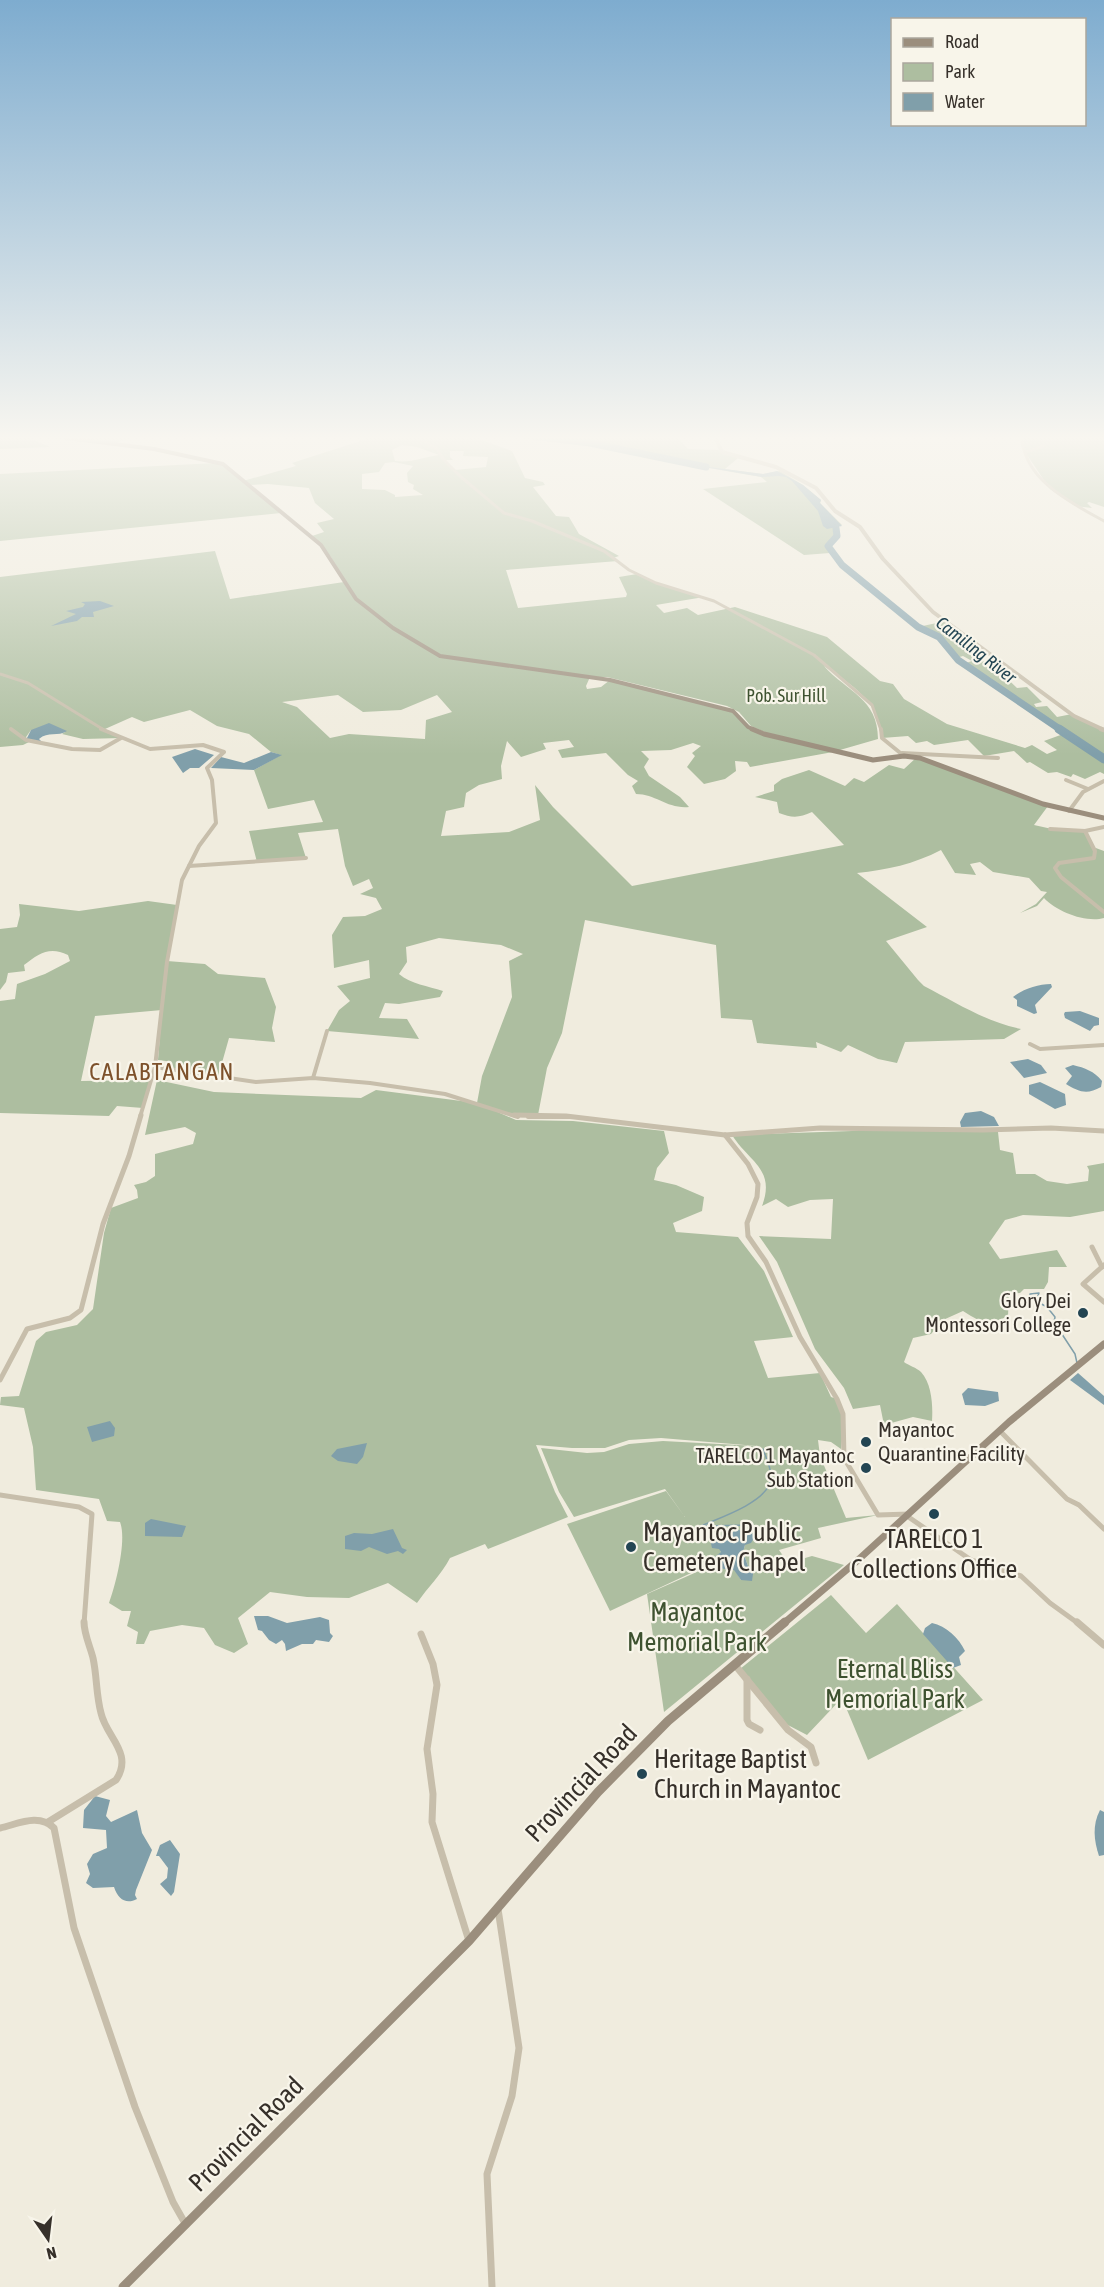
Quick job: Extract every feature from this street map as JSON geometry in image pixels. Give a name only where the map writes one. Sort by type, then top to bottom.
[{"type":"main road","points":[[318,542],[356,599],[393,628],[440,656],[610,680],[733,711],[753,729],[782,740],[869,759],[904,756],[936,762],[1043,804],[1104,819]]},
{"type":"main road","name":"Provincial Road","points":[[123,2287],[469,1941],[623,1766],[668,1721],[908,1515],[1000,1431],[1104,1344]]},
{"type":"street","points":[[582,542],[604,551],[629,570],[656,584],[714,601],[814,655],[867,699],[879,718],[882,738],[904,756]]},
{"type":"street","points":[[871,542],[883,559],[933,612],[1077,718],[1104,730]]},
{"type":"street","points":[[0,674],[22,678],[121,738],[151,750],[195,744],[223,752],[207,768],[212,780],[216,823],[182,880],[175,913],[155,1067],[129,1156],[103,1224],[81,1310],[70,1318],[27,1329],[0,1380]]},
{"type":"street","points":[[10,729],[26,740],[72,749],[100,750],[121,738]]},
{"type":"street","points":[[899,752],[998,758]]},
{"type":"street","points":[[1066,780],[1088,789]]},
{"type":"street","points":[[1069,811],[1079,796],[1104,781]]},
{"type":"street","points":[[1050,829],[1085,831],[1104,827]]},
{"type":"street","points":[[1085,831],[1095,851],[1094,858],[1059,863],[1055,868],[1061,876],[1104,912]]},
{"type":"street","points":[[189,866],[306,858]]},
{"type":"street","points":[[313,1078],[327,1031]]},
{"type":"street","points":[[1030,1044],[1040,1049],[1104,1045]]},
{"type":"street","points":[[155,1067],[256,1082],[313,1078],[445,1094],[519,1117],[566,1116],[725,1134],[820,1128],[983,1130],[1051,1128],[1104,1131]]},
{"type":"street","points":[[725,1134],[750,1167],[758,1184],[756,1201],[748,1218],[747,1233],[767,1264],[799,1336],[834,1392],[842,1411],[844,1425],[841,1449],[844,1458],[878,1515],[908,1515],[971,1560],[1021,1576],[1050,1603],[1083,1625],[1104,1645]]},
{"type":"street","points":[[1092,1247],[1103,1266],[1083,1284],[1104,1302]]},
{"type":"street","points":[[1000,1431],[1067,1498],[1079,1505],[1104,1529]]},
{"type":"street","points":[[0,1495],[79,1507],[92,1514],[84,1627],[93,1658],[101,1715],[119,1749],[123,1765],[116,1780],[48,1822]]},
{"type":"street","points":[[422,1634],[433,1664],[437,1685],[427,1749],[432,1794],[432,1822],[450,1887],[469,1941]]},
{"type":"street","points":[[734,1664],[788,1730],[811,1747],[816,1763]]},
{"type":"street","points":[[747,1679],[747,1720],[749,1724],[760,1730]]},
{"type":"street","points":[[0,1828],[40,1820],[48,1822],[54,1828],[74,1928],[120,2064],[173,2202],[186,2225]]},
{"type":"street","points":[[492,2287],[487,2174],[512,2096],[519,2048],[497,1907]]},
{"type":"green space","points":[[317,542],[593,542],[619,556],[613,558],[618,561],[506,570],[518,608],[626,597],[627,594],[619,577],[637,574],[660,585],[704,597],[656,605],[664,613],[687,608],[698,615],[735,607],[827,637],[880,681],[893,684],[904,699],[947,724],[1025,748],[1032,745],[1047,754],[1057,750],[1044,741],[1066,733],[972,671],[963,664],[972,661],[963,656],[956,658],[939,637],[918,627],[946,621],[959,631],[953,631],[947,626],[939,628],[971,655],[991,663],[1017,688],[1027,687],[1042,702],[1034,704],[1036,707],[1047,706],[1057,717],[1072,714],[1104,730],[1104,774],[1100,772],[1085,779],[1073,774],[1071,777],[1057,772],[1048,773],[1030,762],[1027,763],[1014,751],[984,756],[968,740],[934,745],[927,741],[916,743],[908,736],[882,738],[876,715],[863,696],[824,666],[867,705],[877,725],[878,739],[833,752],[750,767],[747,762],[735,761],[736,771],[725,779],[704,784],[687,767],[695,756],[692,753],[701,746],[693,743],[671,750],[641,751],[649,759],[644,767],[649,776],[680,797],[689,807],[674,806],[650,796],[636,794],[632,786],[638,781],[628,775],[606,753],[562,758],[558,750],[574,747],[569,740],[543,743],[546,749],[521,757],[507,741],[501,766],[502,779],[479,785],[466,793],[464,807],[446,811],[441,836],[509,832],[540,820],[535,785],[553,807],[632,886],[844,845],[812,812],[796,817],[788,816],[779,813],[777,802],[755,797],[774,791],[774,785],[782,779],[809,770],[845,786],[854,778],[864,782],[889,765],[904,769],[917,757],[1048,806],[1034,825],[1052,829],[1085,831],[1093,847],[1104,851],[1104,918],[1097,919],[1081,918],[1064,912],[1044,898],[1037,906],[1020,913],[1036,904],[1047,892],[1041,891],[1029,878],[993,872],[980,862],[970,864],[976,875],[955,873],[941,850],[900,866],[857,873],[927,927],[886,941],[918,980],[924,986],[971,1011],[995,1022],[1021,1029],[1004,1039],[905,1042],[897,1063],[878,1059],[848,1045],[841,1052],[816,1042],[817,1048],[757,1043],[752,1020],[721,1018],[716,945],[585,920],[562,1033],[547,1068],[538,1115],[519,1117],[484,1106],[516,1120],[573,1121],[664,1131],[669,1153],[657,1168],[654,1180],[676,1185],[704,1197],[702,1211],[673,1223],[676,1232],[738,1237],[764,1271],[793,1337],[754,1341],[768,1378],[820,1373],[831,1397],[837,1399],[842,1417],[842,1429],[841,1449],[831,1442],[818,1440],[820,1456],[846,1518],[878,1515],[818,1528],[821,1538],[779,1550],[788,1563],[812,1556],[844,1565],[664,1712],[647,1594],[706,1566],[610,1611],[567,1524],[666,1491],[685,1517],[665,1489],[574,1517],[559,1492],[541,1448],[587,1453],[604,1452],[629,1444],[663,1441],[757,1446],[661,1438],[629,1440],[605,1448],[536,1445],[568,1517],[488,1549],[485,1544],[450,1558],[417,1603],[388,1583],[349,1598],[307,1597],[270,1592],[238,1618],[248,1644],[234,1653],[215,1645],[204,1628],[182,1625],[150,1631],[144,1644],[136,1644],[138,1632],[127,1626],[131,1611],[122,1611],[109,1603],[121,1551],[120,1522],[107,1521],[99,1499],[36,1490],[33,1447],[24,1408],[0,1405],[1,1397],[19,1396],[36,1341],[46,1332],[77,1325],[93,1309],[104,1233],[111,1208],[138,1198],[134,1185],[146,1182],[155,1176],[155,1154],[193,1144],[196,1133],[185,1127],[145,1135],[157,1080],[214,1092],[361,1098],[376,1090],[477,1103],[482,1076],[512,997],[509,961],[523,954],[501,945],[439,938],[406,947],[407,962],[399,974],[414,982],[443,991],[440,997],[399,1004],[385,1003],[379,1018],[407,1019],[419,1039],[327,1031],[339,1010],[350,1001],[337,986],[370,978],[369,960],[334,968],[332,935],[343,917],[365,916],[382,909],[376,898],[360,894],[373,888],[369,879],[353,886],[345,866],[338,829],[298,833],[306,858],[257,862],[249,831],[323,822],[314,800],[268,809],[254,770],[281,755],[271,752],[249,734],[217,726],[190,710],[144,722],[132,717],[105,729],[121,738],[83,739],[62,734],[65,732],[31,730],[26,737],[29,742],[23,745],[0,747],[0,577],[215,551],[230,599],[344,582],[331,557]],"holes":[[[590,677],[607,677],[727,706],[739,712],[751,726],[774,736],[753,729],[735,711],[610,680],[601,687],[587,689]],[[338,695],[363,712],[401,710],[437,695],[452,712],[426,720],[425,739],[349,734],[330,738],[297,707],[282,702]],[[739,1530],[745,1545],[743,1552],[748,1566],[741,1580],[735,1570],[715,1568],[721,1552],[715,1537]]]},
{"type":"green space","points":[[784,542],[832,542],[828,546],[842,565],[830,553],[804,555]]},
{"type":"green space","points":[[148,901],[177,905],[167,961],[205,964],[218,974],[265,978],[276,1007],[272,1028],[275,1042],[229,1038],[218,1077],[165,1069],[166,1061],[158,1060],[162,1010],[95,1016],[81,1081],[152,1080],[143,1108],[117,1106],[109,1116],[0,1113],[0,1001],[15,999],[17,984],[45,974],[70,961],[68,955],[62,952],[50,951],[40,954],[24,965],[25,971],[8,973],[6,982],[0,990],[0,929],[17,927],[20,915],[19,904],[79,911]]},
{"type":"green space","points":[[912,1129],[998,1132],[1000,1150],[1013,1153],[1016,1174],[1035,1174],[1047,1181],[1067,1184],[1088,1181],[1087,1166],[1104,1163],[1104,1211],[1070,1217],[1023,1215],[1005,1220],[989,1243],[1000,1259],[1057,1250],[1067,1267],[1049,1267],[1048,1282],[1044,1289],[1024,1289],[1020,1293],[1009,1294],[1008,1316],[985,1322],[963,1311],[943,1320],[931,1334],[913,1338],[904,1362],[921,1372],[928,1383],[932,1402],[932,1421],[913,1417],[884,1425],[880,1405],[853,1409],[844,1388],[815,1349],[777,1262],[759,1236],[831,1239],[833,1199],[810,1200],[788,1207],[776,1199],[762,1206],[766,1183],[763,1174],[732,1135]]},
{"type":"green space","name":"Eternal Bliss Memorial Park","points":[[831,1595],[866,1633],[897,1604],[983,1700],[868,1760],[842,1698],[807,1735],[784,1723],[740,1669]]},
{"type":"water","points":[[100,601],[114,606],[93,612],[94,617],[82,617],[77,621],[51,626],[76,614],[66,611],[83,607],[85,604],[81,602]]},
{"type":"water","points":[[49,723],[67,731],[42,737],[39,739],[42,742],[26,740],[31,730]]},
{"type":"water","points":[[195,749],[214,755],[199,768],[190,768],[183,773],[172,757]]},
{"type":"water","points":[[271,752],[282,755],[254,770],[211,768],[221,757],[244,763]]},
{"type":"water","points":[[1051,984],[1052,987],[1035,1005],[1037,1013],[1034,1014],[1017,1006],[1017,1000],[1013,997],[1017,994],[1031,987]]},
{"type":"water","points":[[1080,1011],[1099,1018],[1099,1025],[1094,1026],[1090,1031],[1065,1018],[1065,1012]]},
{"type":"water","points":[[1028,1059],[1041,1065],[1047,1073],[1024,1078],[1010,1062]]},
{"type":"water","points":[[1073,1065],[1096,1075],[1102,1081],[1101,1087],[1083,1092],[1066,1084],[1072,1076],[1065,1068]]},
{"type":"water","points":[[1040,1082],[1065,1094],[1066,1105],[1055,1109],[1029,1094],[1029,1085]]},
{"type":"water","points":[[981,1111],[994,1117],[999,1126],[961,1127],[960,1122],[965,1113]]},
{"type":"water","points":[[1078,1373],[1104,1396],[1104,1405],[1070,1380]]},
{"type":"water","points":[[968,1388],[998,1392],[999,1401],[985,1406],[965,1405],[962,1394]]},
{"type":"water","points":[[110,1421],[115,1428],[114,1436],[92,1442],[87,1427]]},
{"type":"water","points":[[367,1443],[363,1457],[357,1464],[338,1461],[331,1456],[337,1449]]},
{"type":"water","points":[[151,1519],[186,1526],[182,1537],[145,1536],[145,1523]]},
{"type":"water","points":[[393,1529],[402,1548],[407,1550],[403,1554],[398,1551],[387,1554],[369,1547],[361,1551],[345,1549],[345,1536],[354,1533],[372,1534]]},
{"type":"water","points":[[739,1530],[752,1533],[754,1538],[751,1543],[745,1545],[743,1552],[748,1566],[754,1567],[752,1581],[741,1580],[734,1570],[715,1568],[711,1560],[721,1552],[719,1549],[712,1548],[710,1539]]},
{"type":"water","points":[[254,1616],[268,1616],[287,1623],[320,1617],[329,1620],[330,1633],[333,1636],[329,1642],[316,1640],[313,1644],[302,1644],[286,1651],[282,1640],[276,1644],[258,1630]]},
{"type":"water","points":[[932,1623],[952,1633],[959,1642],[965,1651],[959,1657],[961,1665],[953,1668],[923,1634],[925,1628]]},
{"type":"water","points":[[95,1796],[110,1800],[106,1816],[111,1822],[137,1810],[142,1833],[152,1850],[136,1890],[137,1899],[133,1901],[123,1900],[114,1887],[93,1888],[86,1883],[90,1874],[87,1864],[93,1854],[107,1848],[106,1830],[83,1828],[84,1810]]},
{"type":"water","points":[[1100,1810],[1104,1812],[1104,1855],[1099,1856],[1095,1833]]},
{"type":"water","points":[[170,1840],[180,1854],[174,1892],[171,1896],[160,1884],[167,1878],[168,1868],[159,1856],[156,1856],[160,1845]]},
{"type":"waterway","name":"Camiling River","points":[[832,542],[828,546],[842,565],[918,627],[939,637],[958,660],[1061,730]]},
{"type":"waterway","name":"Camiling River","points":[[1059,729],[1104,759]]},
{"type":"waterway","points":[[1017,1299],[1029,1299],[1030,1294],[1039,1293],[1036,1301],[1047,1307],[1055,1317],[1054,1322],[1075,1354],[1077,1363]]},
{"type":"waterway","points":[[701,1526],[739,1510],[765,1492],[771,1476],[763,1449]]},
{"type":"waterway","points":[[705,1526],[750,1525]]},
{"type":"waterway","points":[[751,1528],[752,1533]]},
{"type":"place","name":"Glory Dei Montessori College","points":[[1083,1313]]},
{"type":"place","name":"Mayantoc Quarantine Facility","points":[[866,1442]]},
{"type":"place","name":"TARELCO 1 Mayantoc Sub Station","points":[[866,1468]]},
{"type":"place","name":"TARELCO 1 Collections Office","points":[[934,1514]]},
{"type":"place","name":"Mayantoc Public Cemetery Chapel","points":[[631,1547]]},
{"type":"place","name":"Heritage Baptist Church in Mayantoc","points":[[642,1774]]},
{"type":"district","name":"CALABTANGAN","points":[[162,1072]]},
{"type":"park label","name":"Pob. Sur Hill","points":[[786,696]]},
{"type":"park label","name":"Mayantoc Memorial Park","points":[[697,1627]]}]
